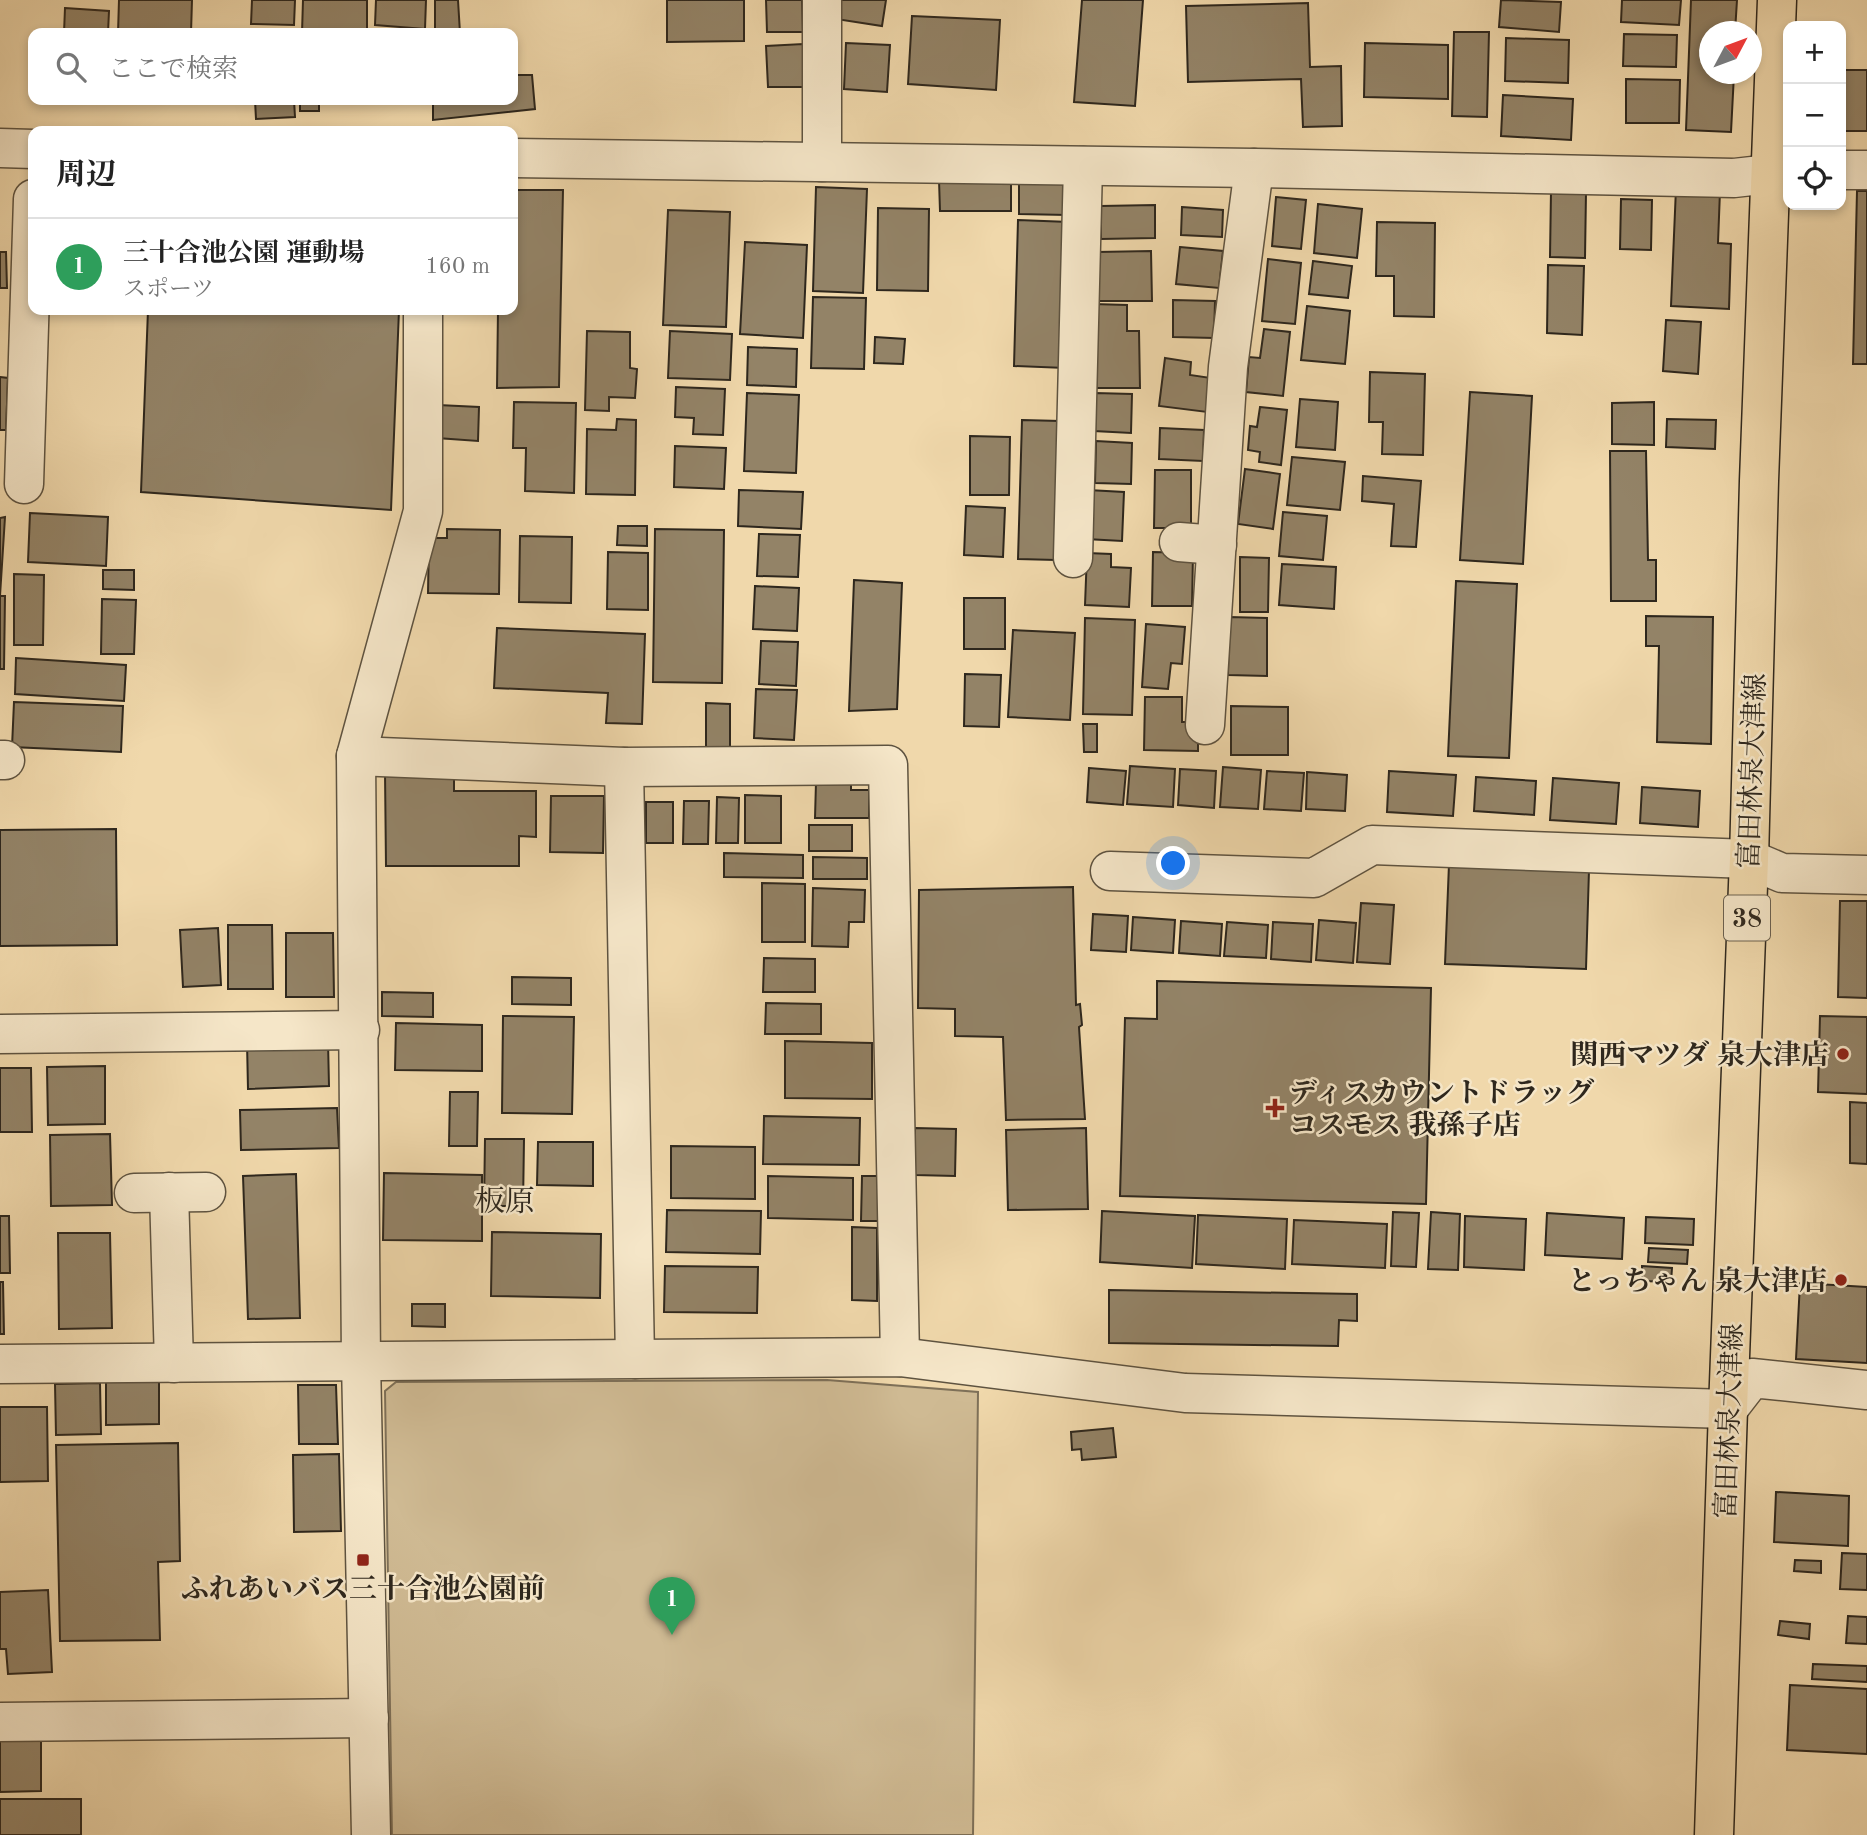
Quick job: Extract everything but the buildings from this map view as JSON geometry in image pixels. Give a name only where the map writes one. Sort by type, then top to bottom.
[{"type":"main road","name":"富田林泉大津線","points":[[1714,1835],[1749,859],[1759,481],[1779,173],[1777,0]]},
{"type":"street","points":[[822,0],[822,162]]},
{"type":"street","points":[[0,148],[28,149]]},
{"type":"street","points":[[518,158],[1254,168],[1734,178],[1779,173]]},
{"type":"street","points":[[1073,558],[1083,166]]},
{"type":"street","points":[[1196,700],[1217,545],[1212,365],[1254,168]]},
{"type":"street","points":[[1846,170],[1867,170]]},
{"type":"street","points":[[24,484],[29,315]]},
{"type":"street","points":[[371,1835],[362,1361],[356,756],[423,511],[423,315]]},
{"type":"street","points":[[1179,542],[1217,545]]},
{"type":"street","points":[[356,756],[624,767],[888,765],[900,1357]]},
{"type":"street","points":[[624,767],[635,1359]]},
{"type":"street","points":[[1110,871],[1314,878],[1372,845],[1749,859],[1782,873],[1867,875]]},
{"type":"street","points":[[0,1034],[360,1030]]},
{"type":"street","points":[[174,1363],[151,1192],[206,1192]]},
{"type":"street","points":[[0,1364],[900,1357],[1185,1393],[1728,1409],[1752,1378],[1867,1390]]},
{"type":"street","points":[[0,1722],[369,1717]]},
{"type":"shaded area","points":[[827,1380],[978,1392],[973,1835],[392,1835],[385,1391],[396,1382]]},
{"type":"place","name":"関西マツダ 泉大津店","points":[[1843,1054]]},
{"type":"place","name":"ディスカウントドラッグ コスモス 我孫子店","points":[[1275,1108]]},
{"type":"place","name":"とっちゃん 泉大津店","points":[[1841,1280]]},
{"type":"place","name":"ふれあいバス三十合池公園前","points":[[363,1560]]},
{"type":"place","name":"三十合池公園 運動場","points":[[672,1635]]},
{"type":"district","name":"板原","points":[[505,1201]]}]
